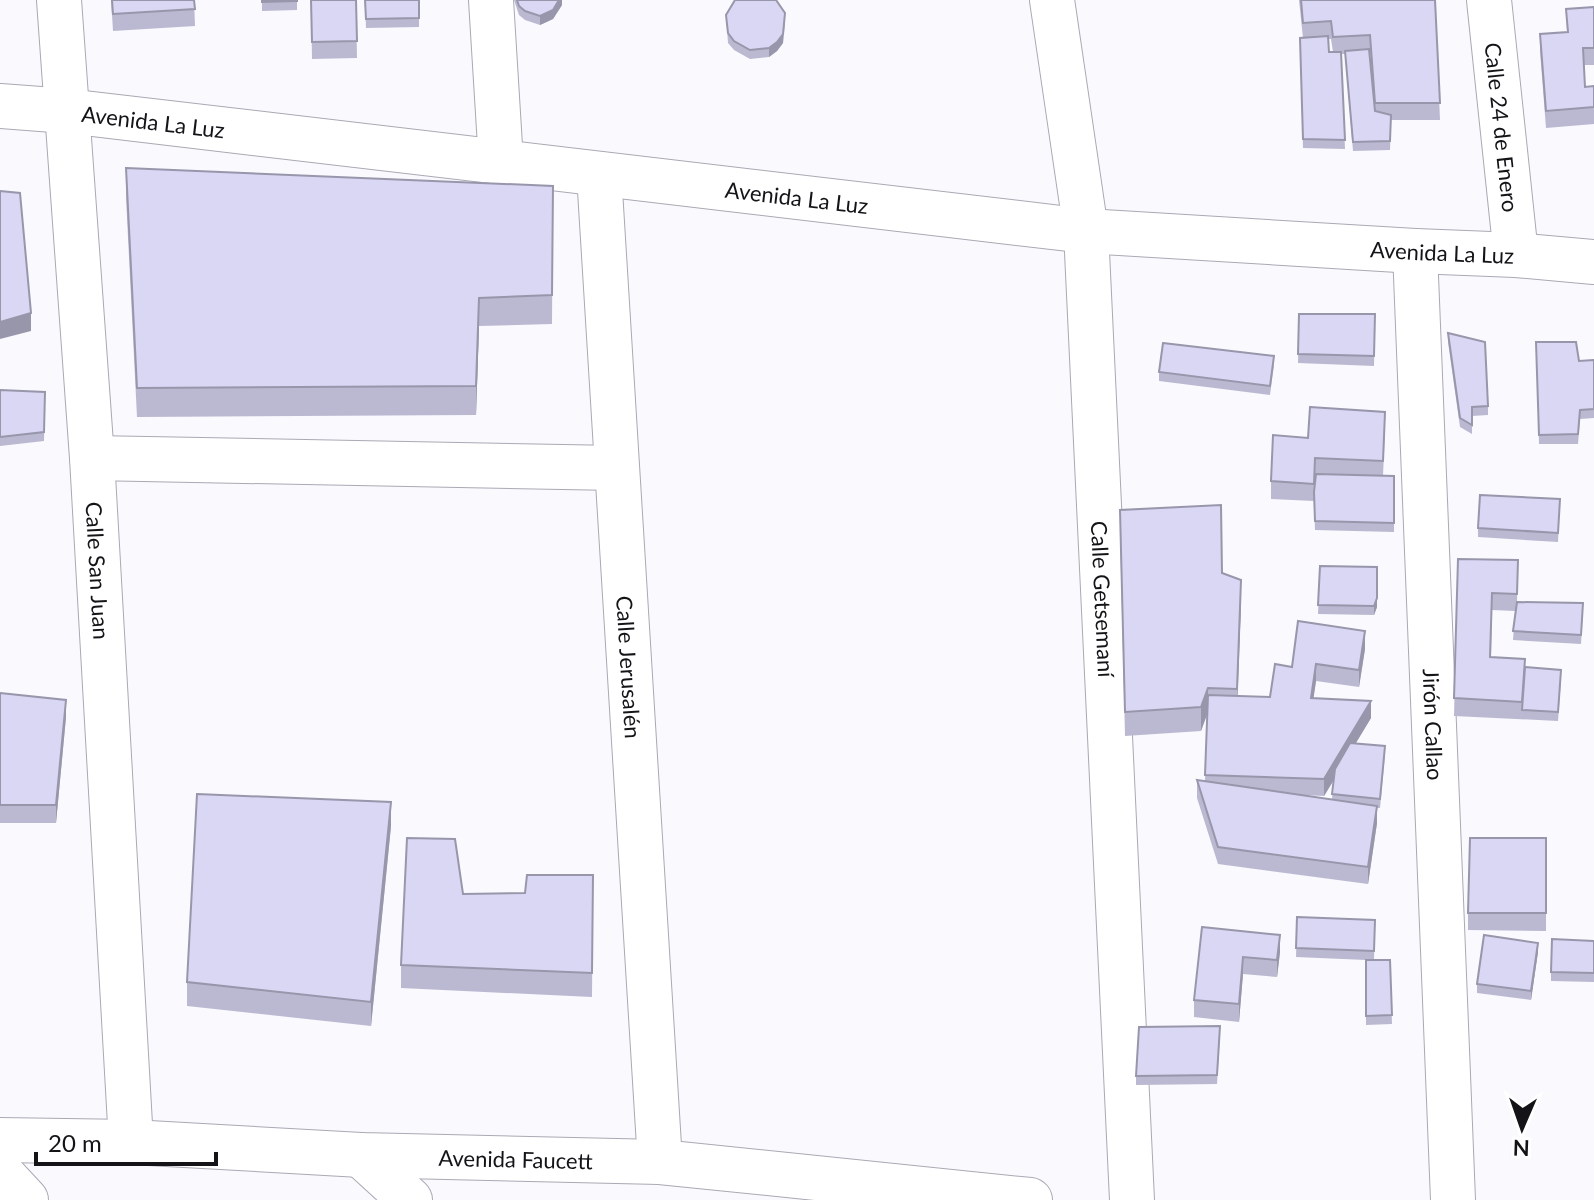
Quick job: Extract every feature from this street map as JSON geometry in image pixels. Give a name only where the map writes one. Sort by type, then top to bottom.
[{"type":"street","name":"Calle San Juan","points":[[59,0],[92,458],[131,1142]]},
{"type":"street","points":[[491,0],[501,162]]},
{"type":"street","name":"Calle Getsemaní","points":[[1052,0],[1086,231],[1132,1200]]},
{"type":"street","name":"Calle 24 de Enero","points":[[1489,0],[1516,255]]},
{"type":"street","name":"Avenida La Luz","points":[[0,106],[67,111],[1086,231],[1594,262]]},
{"type":"street","name":"Calle Jerusalén","points":[[599,174],[660,1162]]},
{"type":"street","name":"Jirón Callao","points":[[1415,251],[1453,1200]]},
{"type":"street","points":[[92,458],[617,468]]},
{"type":"street","name":"Avenida Faucett","points":[[0,1140],[131,1142],[361,1155],[660,1162],[1030,1200]]},
{"type":"street","points":[[361,1155],[410,1200]]},
{"type":"street","points":[[0,1172],[26,1200]]},
{"type":"building","points":[[112,0],[194,0],[195,9],[113,14]]},
{"type":"building","points":[[297,0],[297,1],[262,2]]},
{"type":"building","points":[[311,0],[356,0],[357,41],[312,42]]},
{"type":"building","points":[[365,0],[419,0],[419,18],[366,19]]},
{"type":"building","points":[[517,0],[559,0],[553,10],[540,16],[525,11]]},
{"type":"building","points":[[735,0],[776,0],[785,13],[783,34],[777,42],[769,48],[750,50],[734,41],[728,33],[726,15]]},
{"type":"building","points":[[1301,0],[1435,0],[1440,103],[1375,103],[1370,35],[1333,37],[1331,21],[1303,23]]},
{"type":"building","points":[[1594,7],[1594,48],[1583,48],[1585,87],[1594,86],[1594,107],[1546,111],[1540,34],[1568,32],[1566,9]]},
{"type":"building","points":[[1328,36],[1329,52],[1341,52],[1345,140],[1303,139],[1300,38]]},
{"type":"building","points":[[1369,49],[1375,111],[1391,115],[1390,141],[1353,142],[1345,51]]},
{"type":"building","points":[[126,168],[553,186],[552,295],[479,298],[476,386],[137,388]]},
{"type":"building","points":[[0,191],[20,193],[31,313],[0,322]]},
{"type":"building","points":[[1299,314],[1375,314],[1374,356],[1298,354]]},
{"type":"building","points":[[1448,333],[1485,342],[1488,406],[1472,407],[1472,425],[1460,418]]},
{"type":"building","points":[[1536,342],[1576,342],[1579,361],[1594,360],[1594,409],[1580,410],[1578,434],[1539,435]]},
{"type":"building","points":[[1163,343],[1274,356],[1270,386],[1159,372]]},
{"type":"building","points":[[0,390],[45,392],[44,432],[0,437]]},
{"type":"building","points":[[1310,407],[1385,412],[1383,461],[1315,458],[1314,484],[1271,481],[1273,435],[1308,438]]},
{"type":"building","points":[[1316,474],[1394,476],[1394,523],[1315,521]]},
{"type":"building","points":[[1480,495],[1560,499],[1558,533],[1478,528]]},
{"type":"building","points":[[1221,505],[1222,573],[1241,580],[1237,689],[1208,688],[1201,707],[1125,712],[1120,510]]},
{"type":"building","points":[[1458,559],[1518,560],[1517,594],[1492,593],[1490,657],[1525,659],[1522,702],[1454,698]]},
{"type":"building","points":[[1320,566],[1377,567],[1374,606],[1318,605]]},
{"type":"building","points":[[1517,602],[1583,603],[1581,635],[1513,631]]},
{"type":"building","points":[[1298,621],[1365,631],[1359,670],[1316,664],[1311,698],[1371,701],[1324,779],[1205,775],[1208,695],[1270,697],[1275,664],[1292,667]]},
{"type":"building","points":[[1525,667],[1561,670],[1558,712],[1522,710]]},
{"type":"building","points":[[0,693],[66,700],[56,805],[0,805]]},
{"type":"building","points":[[1350,743],[1385,746],[1380,799],[1332,794],[1335,769]]},
{"type":"building","points":[[1197,780],[1377,806],[1368,867],[1218,847]]},
{"type":"building","points":[[197,794],[391,802],[371,1002],[187,982]]},
{"type":"building","points":[[407,838],[455,839],[463,894],[525,893],[527,875],[593,875],[592,973],[401,965]]},
{"type":"building","points":[[1470,838],[1546,838],[1546,913],[1468,913]]},
{"type":"building","points":[[1297,917],[1375,920],[1374,951],[1296,948]]},
{"type":"building","points":[[1202,927],[1280,935],[1277,960],[1243,957],[1239,1004],[1194,1000]]},
{"type":"building","points":[[1484,935],[1538,943],[1531,991],[1477,984]]},
{"type":"building","points":[[1552,939],[1594,941],[1594,973],[1551,972]]},
{"type":"building","points":[[1366,960],[1390,960],[1392,1015],[1366,1016]]},
{"type":"building","points":[[1220,1026],[1217,1075],[1136,1076],[1139,1027]]}]
